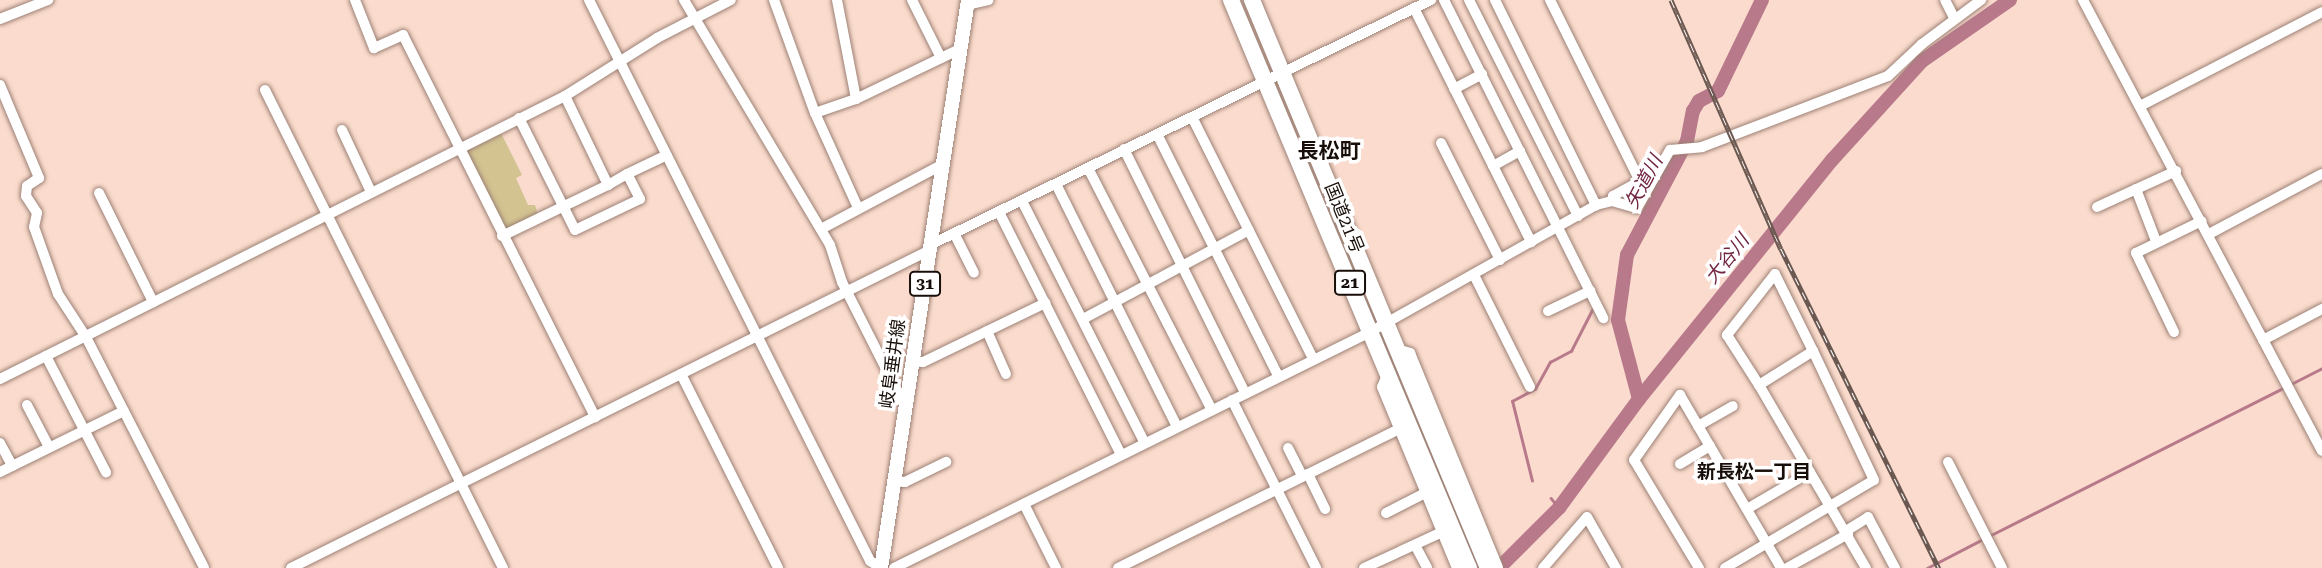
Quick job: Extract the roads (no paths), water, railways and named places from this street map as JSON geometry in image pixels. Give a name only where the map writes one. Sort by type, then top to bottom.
[{"type":"highway","name":"国道21号","points":[[1231,0],[1389,372],[1465,568]]},
{"type":"highway","name":"国道21号","points":[[1252,0],[1386,324],[1487,558]]},
{"type":"main road","name":"岐阜垂井線","points":[[881,568],[967,2]]},
{"type":"street","points":[[0,19],[48,0]]},
{"type":"street","points":[[355,0],[374,48],[403,35],[595,417]]},
{"type":"street","points":[[589,0],[870,561],[881,568]]},
{"type":"street","points":[[684,0],[821,229],[847,293],[906,408]]},
{"type":"street","points":[[0,379],[565,96],[695,18],[731,0]]},
{"type":"street","points":[[774,0],[815,113],[858,208]]},
{"type":"street","points":[[837,0],[856,99]]},
{"type":"street","points":[[912,0],[941,58]]},
{"type":"street","points":[[967,2],[988,0]]},
{"type":"street","points":[[291,568],[847,293],[930,247],[1124,149],[1431,0]]},
{"type":"street","points":[[1444,0],[1603,318]]},
{"type":"street","points":[[1469,0],[1578,216]]},
{"type":"street","points":[[1495,0],[1596,205]]},
{"type":"street","points":[[1550,0],[1640,181],[1613,196],[1612,201]]},
{"type":"street","points":[[1945,0],[1954,18]]},
{"type":"street","points":[[894,568],[1386,324],[1596,205],[1612,201],[1637,208],[1670,150],[1693,149],[1888,76],[1954,18],[1981,0]]},
{"type":"street","points":[[2083,0],[2142,105],[2322,452]]},
{"type":"street","points":[[1414,8],[1531,242]]},
{"type":"street","points":[[2142,105],[2322,12]]},
{"type":"street","points":[[815,113],[856,99],[960,49]]},
{"type":"street","points":[[1454,89],[1482,74]]},
{"type":"street","points":[[1497,105],[1535,81]]},
{"type":"street","points":[[0,85],[39,177],[27,186],[26,196],[37,213],[34,227],[58,294],[86,337],[204,568]]},
{"type":"street","points":[[265,90],[503,568]]},
{"type":"street","points":[[565,96],[608,185]]},
{"type":"street","points":[[1192,117],[1313,359]]},
{"type":"street","points":[[519,118],[575,230],[640,199],[627,174]]},
{"type":"street","points":[[1509,128],[1529,118]]},
{"type":"street","points":[[342,130],[371,192]]},
{"type":"street","points":[[1157,134],[1278,376]]},
{"type":"street","points":[[1441,143],[1500,260]]},
{"type":"street","points":[[1124,149],[1245,393]]},
{"type":"street","points":[[1493,166],[1520,151]]},
{"type":"street","points":[[502,236],[667,155]]},
{"type":"street","points":[[821,229],[943,164]]},
{"type":"street","points":[[1088,168],[1212,410]]},
{"type":"street","points":[[2096,207],[2176,170]]},
{"type":"street","points":[[2209,234],[2322,174]]},
{"type":"street","points":[[1056,184],[1177,427]]},
{"type":"street","points":[[2136,189],[2156,241]]},
{"type":"street","points":[[99,193],[153,302]]},
{"type":"street","points":[[1022,201],[1145,443]]},
{"type":"street","points":[[999,212],[1121,455]]},
{"type":"street","points":[[2174,332],[2136,253],[2202,221]]},
{"type":"street","points":[[1083,319],[1249,230]]},
{"type":"street","points":[[955,235],[974,272]]},
{"type":"street","points":[[1725,568],[1830,507],[1874,480],[1775,274],[1727,335],[1759,385],[1830,507],[1847,533],[1866,568]]},
{"type":"street","points":[[1474,275],[1530,387]]},
{"type":"street","points":[[1548,312],[1590,291]]},
{"type":"street","points":[[913,361],[923,362],[1045,303]]},
{"type":"street","points":[[2263,340],[2322,309]]},
{"type":"street","points":[[987,331],[1006,374]]},
{"type":"street","points":[[1759,385],[1813,351]]},
{"type":"street","points":[[46,356],[106,472]]},
{"type":"street","points":[[1389,372],[1382,387],[1440,533],[1465,568]]},
{"type":"street","points":[[681,374],[778,568]]},
{"type":"street","points":[[1699,568],[1634,460],[1680,395],[1781,568]]},
{"type":"street","points":[[1232,400],[1316,568]]},
{"type":"street","points":[[27,405],[49,447]]},
{"type":"street","points":[[1698,426],[1732,406]]},
{"type":"street","points":[[0,472],[124,411]]},
{"type":"street","points":[[1118,568],[1399,429]]},
{"type":"street","points":[[0,443],[12,466]]},
{"type":"street","points":[[1680,464],[1710,446]]},
{"type":"street","points":[[1287,448],[1325,509]]},
{"type":"street","points":[[895,481],[905,482],[946,462]]},
{"type":"street","points":[[1948,462],[2002,568]]},
{"type":"street","points":[[1747,509],[1810,472]]},
{"type":"street","points":[[1386,513],[1425,493]]},
{"type":"street","points":[[1024,504],[1056,568]]},
{"type":"street","points":[[1543,568],[1587,517],[1616,568]]},
{"type":"street","points":[[1787,568],[1847,533],[1868,517],[1895,568]]},
{"type":"street","points":[[1364,568],[1440,533]]},
{"type":"street","points":[[1415,545],[1427,568]]},
{"type":"street","points":[[1487,558],[1498,568]]},
{"type":"waterway","name":"矢道川","points":[[1639,399],[1618,320],[1627,255],[1687,141],[1693,111],[1699,101],[1718,91],[1762,0]]},
{"type":"waterway","name":"大谷川","points":[[1499,568],[1559,508],[1639,399],[1832,160],[1922,61],[2010,0]]},
{"type":"waterway","points":[[1532,481],[1512,401],[1535,389],[1550,362],[1571,351],[1592,310]]},
{"type":"waterway","points":[[2291,384],[2322,368]]},
{"type":"waterway","points":[[1991,535],[2285,387]]},
{"type":"waterway","points":[[1551,498],[1559,508]]},
{"type":"waterway","points":[[1927,568],[1985,538]]},
{"type":"railway","points":[[1671,0],[1781,249],[1939,568]]},
{"type":"district","name":"長松町","points":[[1329,151]]},
{"type":"district","name":"新長松一丁目","points":[[1754,472]]}]
